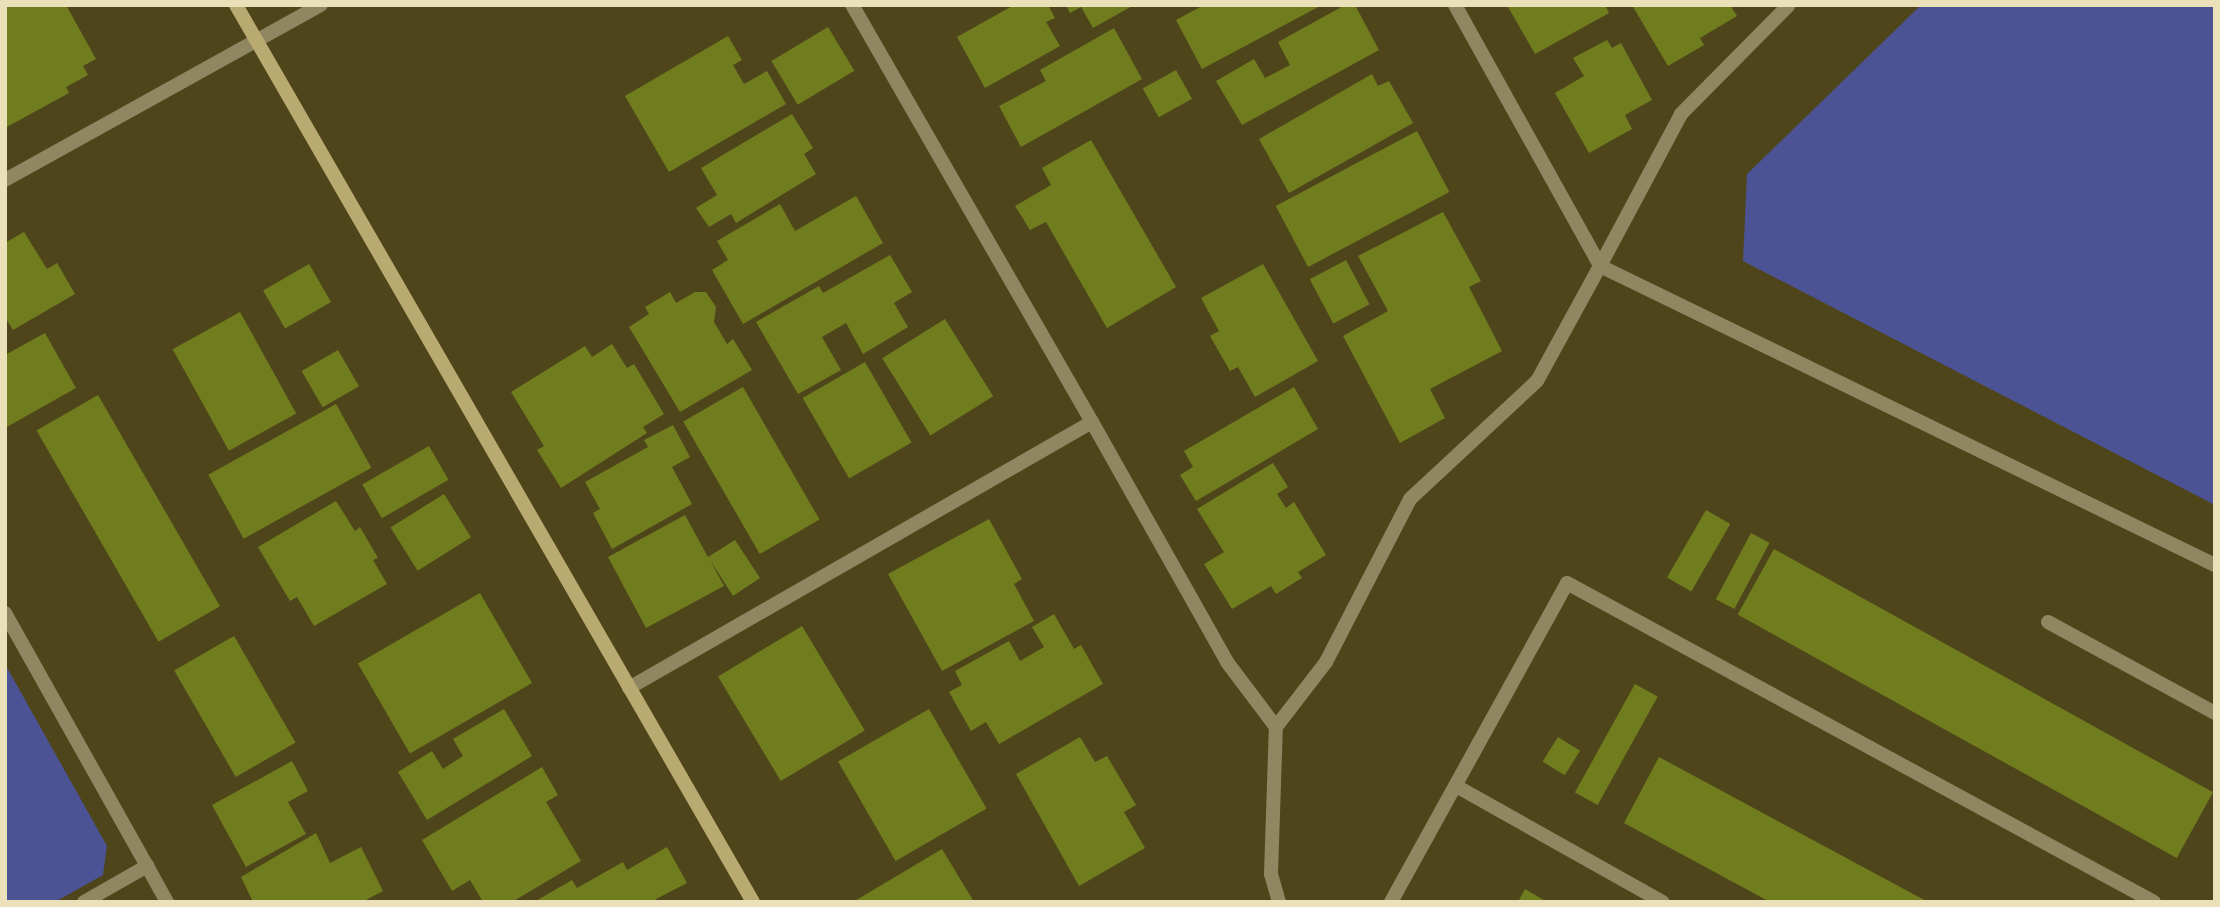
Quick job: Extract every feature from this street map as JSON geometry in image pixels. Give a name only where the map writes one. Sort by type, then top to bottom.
[{"type":"street","points":[[236,5],[754,902]]},
{"type":"street","points":[[5,180],[321,5]]},
{"type":"street","points":[[852,5],[1227,662],[1276,727]]},
{"type":"street","points":[[1455,5],[1600,266],[2215,565]]},
{"type":"street","points":[[1279,902],[1271,874],[1276,727],[1325,662],[1410,499],[1537,381],[1681,114],[1789,5]]},
{"type":"street","points":[[629,688],[1092,422]]},
{"type":"street","points":[[1391,902],[1567,583],[2154,902]]},
{"type":"street","points":[[5,613],[167,902]]},
{"type":"street","points":[[2048,622],[2215,713]]},
{"type":"street","points":[[1456,786],[1664,902]]},
{"type":"street","points":[[84,902],[147,866]]},
{"type":"shaded area","points":[[1921,5],[2215,5],[2215,505],[1743,261],[1747,174]]},
{"type":"shaded area","points":[[5,664],[107,846],[103,875],[55,902],[5,902]]},
{"type":"building","points":[[5,5],[66,5],[96,59],[83,66],[88,75],[66,87],[69,93],[5,128]]},
{"type":"building","points":[[1014,5],[1048,5],[1055,18],[1046,22],[1060,46],[985,88],[957,37]]},
{"type":"building","points":[[1066,5],[1134,5],[1093,28],[1081,7],[1070,13]]},
{"type":"building","points":[[1204,5],[1322,5],[1202,69],[1176,20]]},
{"type":"building","points":[[1345,5],[1355,5],[1379,50],[1242,125],[1216,81],[1254,59],[1265,78],[1290,65],[1278,42]]},
{"type":"building","points":[[1507,5],[1605,5],[1609,13],[1535,54]]},
{"type":"building","points":[[1632,5],[1730,5],[1737,16],[1700,38],[1704,45],[1668,66]]},
{"type":"building","points":[[828,27],[854,71],[798,105],[771,61]]},
{"type":"building","points":[[1114,28],[1142,79],[1021,147],[999,106],[1046,81],[1040,70]]},
{"type":"building","points":[[728,36],[742,60],[733,65],[744,84],[767,71],[786,104],[669,172],[625,96]]},
{"type":"building","points":[[1607,40],[1612,48],[1621,43],[1652,100],[1625,115],[1632,129],[1589,153],[1555,93],[1584,76],[1573,58]]},
{"type":"building","points":[[1176,70],[1192,99],[1159,117],[1143,88]]},
{"type":"building","points":[[1372,74],[1378,86],[1389,81],[1413,123],[1289,193],[1259,139]]},
{"type":"building","points":[[792,114],[813,148],[804,154],[816,174],[736,223],[731,214],[709,227],[696,208],[717,195],[701,168]]},
{"type":"building","points":[[1417,131],[1449,192],[1308,267],[1276,206]]},
{"type":"building","points":[[1091,140],[1176,287],[1107,328],[1046,222],[1030,230],[1015,206],[1051,185],[1042,168]]},
{"type":"building","points":[[856,196],[883,243],[743,324],[712,270],[728,260],[717,241],[780,204],[795,231]]},
{"type":"building","points":[[1443,212],[1481,281],[1469,287],[1502,351],[1430,389],[1445,418],[1400,443],[1343,336],[1388,311],[1358,256]]},
{"type":"building","points":[[24,232],[47,269],[57,263],[75,294],[13,330],[5,317],[5,243]]},
{"type":"building","points":[[890,255],[912,292],[894,303],[908,327],[863,354],[846,323],[822,337],[841,370],[798,394],[756,322],[819,286],[823,293]]},
{"type":"building","points":[[1346,260],[1369,304],[1333,323],[1310,279]]},
{"type":"building","points":[[309,264],[331,302],[285,329],[263,290]]},
{"type":"building","points":[[1263,264],[1318,361],[1255,397],[1238,367],[1230,371],[1210,336],[1219,331],[1201,298]]},
{"type":"building","points":[[670,292],[676,303],[695,292],[706,292],[716,307],[714,322],[727,344],[733,339],[752,370],[680,412],[629,327],[649,314],[645,307]]},
{"type":"building","points":[[240,312],[296,413],[229,451],[173,349]]},
{"type":"building","points":[[945,319],[993,396],[930,435],[882,358]]},
{"type":"building","points":[[45,333],[76,388],[5,428],[5,355]]},
{"type":"building","points":[[612,344],[627,368],[634,364],[664,414],[643,427],[647,433],[561,488],[537,450],[544,446],[511,392],[585,346],[592,357]]},
{"type":"building","points":[[338,350],[359,386],[323,407],[302,371]]},
{"type":"building","points":[[865,362],[912,443],[849,479],[803,398]]},
{"type":"building","points":[[743,387],[820,520],[760,554],[683,421]]},
{"type":"building","points":[[1294,387],[1318,429],[1196,501],[1180,475],[1193,467],[1184,451]]},
{"type":"building","points":[[98,395],[220,606],[159,642],[37,431]]},
{"type":"building","points":[[336,404],[371,468],[244,539],[208,475]]},
{"type":"building","points":[[673,425],[690,457],[672,467],[692,504],[612,549],[593,513],[600,509],[585,482],[648,447],[644,440]]},
{"type":"building","points":[[429,446],[449,480],[382,518],[362,484]]},
{"type":"building","points":[[1273,463],[1288,487],[1277,494],[1286,508],[1294,502],[1326,555],[1298,572],[1302,578],[1276,594],[1271,586],[1232,609],[1204,564],[1224,552],[1197,509]]},
{"type":"building","points":[[444,494],[471,537],[418,571],[391,527]]},
{"type":"building","points":[[336,501],[355,531],[360,527],[378,558],[373,560],[387,584],[314,626],[297,597],[290,601],[258,547]]},
{"type":"building","points":[[1706,510],[1730,524],[1691,592],[1667,578]]},
{"type":"building","points":[[685,515],[708,557],[735,540],[760,578],[733,596],[710,560],[724,586],[646,628],[608,557]]},
{"type":"building","points":[[989,519],[1022,579],[1014,584],[1034,621],[942,671],[888,574]]},
{"type":"building","points":[[1751,533],[1770,543],[1734,609],[1716,599]]},
{"type":"building","points":[[1774,549],[2213,792],[2177,858],[1738,615]]},
{"type":"building","points":[[480,593],[532,683],[410,754],[358,664]]},
{"type":"building","points":[[1054,614],[1074,649],[1081,645],[1103,684],[999,744],[986,722],[971,731],[949,692],[962,685],[955,671],[1009,641],[1020,661],[1044,647],[1032,627]]},
{"type":"building","points":[[802,626],[865,731],[781,781],[718,676]]},
{"type":"building","points":[[234,636],[296,743],[236,777],[174,670]]},
{"type":"building","points":[[1635,684],[1658,697],[1598,805],[1575,792]]},
{"type":"building","points":[[504,709],[532,756],[427,820],[398,772],[432,751],[443,769],[463,756],[453,739]]},
{"type":"building","points":[[929,709],[986,809],[896,861],[838,762]]},
{"type":"building","points":[[1080,737],[1095,762],[1107,756],[1136,805],[1124,812],[1145,848],[1079,886],[1016,774]]},
{"type":"building","points":[[1558,737],[1580,751],[1565,775],[1543,762]]},
{"type":"building","points":[[1659,757],[1928,902],[1770,902],[1624,823]]},
{"type":"building","points":[[292,761],[308,791],[288,802],[306,834],[246,867],[212,805]]},
{"type":"building","points":[[542,767],[558,795],[546,802],[581,861],[512,902],[483,902],[470,880],[452,891],[422,840]]},
{"type":"building","points":[[316,833],[330,863],[361,847],[383,891],[362,902],[253,902],[241,877]]},
{"type":"building","points":[[667,847],[687,883],[656,899],[657,902],[534,902],[572,880],[577,888],[623,862],[627,870]]},
{"type":"building","points":[[942,849],[974,902],[853,902]]},
{"type":"building","points":[[1525,889],[1547,902],[1518,902]]}]
